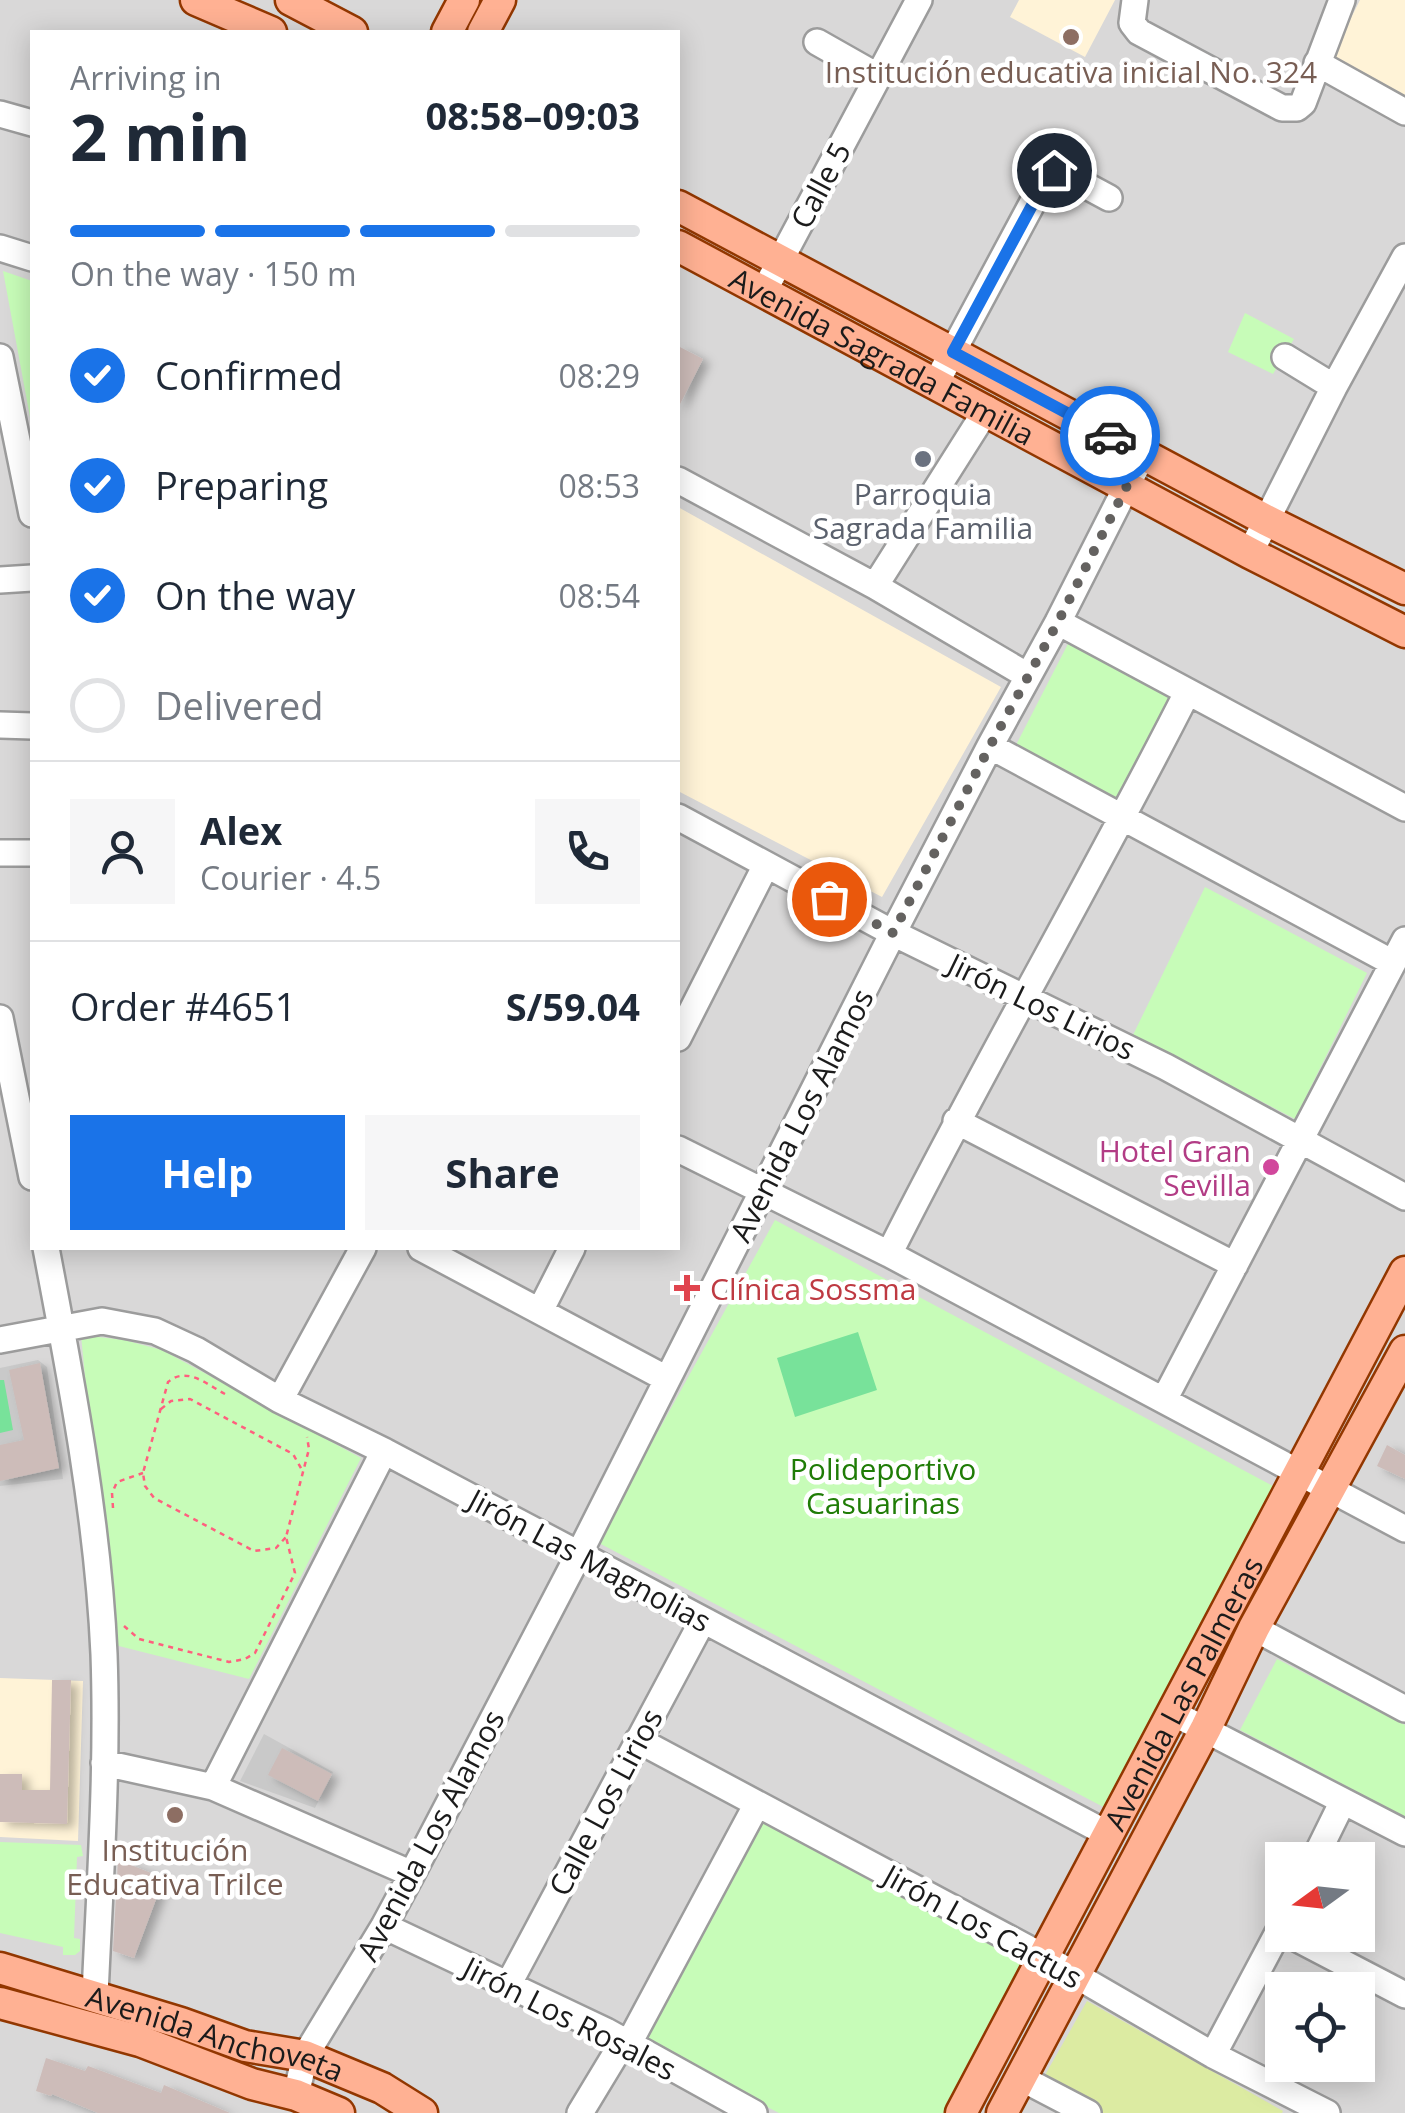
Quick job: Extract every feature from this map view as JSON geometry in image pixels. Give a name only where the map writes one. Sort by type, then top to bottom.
[{"type":"main road","points":[[196,0],[268,30]]},
{"type":"main road","points":[[290,0],[348,30]]},
{"type":"main road","points":[[448,30],[464,0]]},
{"type":"main road","points":[[484,30],[500,0]]},
{"type":"main road","name":"Avenida Sagrada Familia","points":[[680,207],[1266,520],[1404,587]]},
{"type":"main road","name":"Avenida Sagrada Familia","points":[[680,247],[1405,632]]},
{"type":"main road","name":"Avenida Las Palmeras","points":[[960,2113],[1405,1272]]},
{"type":"main road","name":"Avenida Las Palmeras","points":[[1002,2113],[1206,1728],[1254,1628],[1403,1360]]},
{"type":"main road","name":"Avenida Anchoveta","points":[[0,1968],[96,1995],[245,2046],[305,2056],[382,2088],[422,2113]]},
{"type":"main road","name":"Avenida Anchoveta","points":[[0,2003],[140,2041],[252,2084],[296,2094],[339,2113]]},
{"type":"street","points":[[274,30],[290,0]]},
{"type":"street","name":"Calle 5","points":[[763,293],[920,0]]},
{"type":"street","points":[[1135,0],[1132,23],[1139,32],[1282,108],[1297,108],[1303,103],[1342,0]]},
{"type":"street","points":[[817,42],[878,76]]},
{"type":"street","points":[[1316,63],[1405,112]]},
{"type":"street","points":[[0,114],[30,122]]},
{"type":"street","points":[[936,383],[1050,172],[1057,170],[1109,198]]},
{"type":"street","points":[[1250,553],[1334,386],[1405,257]]},
{"type":"street","points":[[0,357],[4,402],[30,506]]},
{"type":"street","points":[[1285,357],[1334,386]]},
{"type":"street","points":[[876,586],[987,409]]},
{"type":"street","name":"Avenida Los Alamos","points":[[296,2094],[305,2056],[412,1874],[578,1556],[893,933],[1143,454]]},
{"type":"street","points":[[680,481],[876,586],[1028,676]]},
{"type":"street","points":[[0,580],[30,578]]},
{"type":"street","points":[[1058,622],[1405,808]]},
{"type":"street","points":[[889,1254],[956,1120],[1124,816],[1186,693]]},
{"type":"street","points":[[0,725],[30,726]]},
{"type":"street","points":[[990,746],[1399,951],[1164,1400]]},
{"type":"street","name":"Jirón Los Lirios","points":[[680,818],[893,933],[1166,1067],[1405,1198]]},
{"type":"street","points":[[0,853],[30,853]]},
{"type":"street","points":[[680,1034],[766,866]]},
{"type":"street","points":[[680,979],[701,992]]},
{"type":"street","points":[[0,1018],[23,1075],[30,1154]]},
{"type":"street","points":[[956,1120],[1235,1265]]},
{"type":"street","points":[[680,1150],[889,1254],[1405,1529]]},
{"type":"street","points":[[46,1250],[94,1543],[104,1652],[96,1995]]},
{"type":"street","points":[[280,1400],[362,1250]]},
{"type":"street","points":[[425,1250],[667,1379]]},
{"type":"street","points":[[540,1311],[571,1250]]},
{"type":"street","name":"Jirón Las Magnolias","points":[[0,1340],[102,1321],[155,1331],[1108,1834]]},
{"type":"street","points":[[213,1787],[384,1451]]},
{"type":"street","name":"Calle Los Lirios","points":[[508,1985],[702,1620]]},
{"type":"street","points":[[1254,1628],[1405,1709]]},
{"type":"street","points":[[1173,1713],[1405,1832]]},
{"type":"street","name":"Jirón Los Cactus","points":[[638,1740],[1044,1958],[1300,2106],[1326,2113]]},
{"type":"street","points":[[104,1763],[213,1787],[412,1874]]},
{"type":"street","points":[[1323,1842],[1343,1801]]},
{"type":"street","points":[[580,2113],[626,2044],[757,1804]]},
{"type":"street","name":"Jirón Los Rosales","points":[[384,1926],[626,2044],[754,2113]]},
{"type":"street","points":[[1213,2055],[1272,1952]]},
{"type":"street","points":[[1325,1952],[1405,1995]]},
{"type":"street","points":[[1021,2078],[1088,2113]]},
{"type":"path","points":[[238,1401],[187,1374],[172,1378],[143,1472],[145,1486],[154,1498],[254,1551],[276,1548],[286,1537],[310,1444],[306,1436]]},
{"type":"path","points":[[164,1395],[171,1401]]},
{"type":"path","points":[[160,1410],[171,1401],[190,1399],[296,1458],[307,1458]]},
{"type":"path","points":[[296,1458],[303,1473]]},
{"type":"path","points":[[114,1511],[114,1487],[143,1472]]},
{"type":"path","points":[[122,1620],[127,1632],[139,1640],[230,1662],[246,1659],[255,1653],[294,1577],[295,1566],[286,1537]]},
{"type":"shaded area","points":[[0,0],[1405,0],[1405,2113],[0,2113]]},
{"type":"shaded area","name":"Institución educativa inicial No. 324","points":[[1019,0],[1115,0],[1085,57],[1010,17]]},
{"type":"shaded area","points":[[1360,0],[1405,0],[1405,97],[1330,60]]},
{"type":"shaded area","points":[[680,508],[1001,687],[882,897],[680,792]]},
{"type":"shaded area","points":[[38,1360],[47,1367],[63,1479],[0,1486],[0,1368]]},
{"type":"shaded area","points":[[0,1678],[83,1681],[78,1841],[0,1837]]},
{"type":"shaded area","points":[[264,1734],[333,1772],[315,1808],[240,1781]]},
{"type":"green space","points":[[3,271],[30,280],[30,417]]},
{"type":"green space","points":[[1245,313],[1294,339],[1273,374],[1228,352]]},
{"type":"green space","points":[[1071,638],[1176,694],[1118,806],[1015,747]]},
{"type":"green space","points":[[1205,887],[1367,973],[1295,1119],[1133,1035]]},
{"type":"green space","name":"Polideportivo Casuarinas","points":[[775,1220],[1273,1486],[1113,1812],[597,1542]]},
{"type":"green space","points":[[858,1332],[877,1390],[795,1417],[777,1358]]},
{"type":"green space","points":[[81,1335],[162,1350],[361,1458],[249,1679],[111,1644]]},
{"type":"green space","points":[[0,1380],[4,1380],[13,1430],[0,1433]]},
{"type":"green space","points":[[1277,1659],[1405,1725],[1405,1817],[1240,1730]]},
{"type":"green space","points":[[758,1820],[1032,1967],[954,2113],[779,2113],[640,2041]]},
{"type":"green space","points":[[0,1842],[81,1845],[83,1856],[77,1857],[74,1938],[80,1939],[80,1951],[75,1955],[63,1955],[63,1947],[0,1933]]},
{"type":"green space","points":[[1087,2001],[1282,2113],[1060,2113],[1032,2098]]},
{"type":"building","points":[[680,347],[703,359],[680,404]]},
{"type":"building","points":[[40,1363],[59,1468],[0,1481],[0,1445],[24,1440],[9,1370]]},
{"type":"building","points":[[1387,1445],[1405,1455],[1405,1479],[1377,1466]]},
{"type":"building","points":[[52,1680],[71,1680],[67,1824],[0,1822],[0,1774],[22,1774],[22,1790],[50,1790]]},
{"type":"building","points":[[282,1748],[332,1774],[318,1801],[268,1775]]},
{"type":"building","points":[[118,1860],[164,1878],[134,1958],[113,1951]]},
{"type":"building","points":[[46,2058],[85,2071],[88,2066],[161,2093],[164,2085],[230,2113],[98,2113],[36,2091]]},
{"type":"way so far","points":[[829,899],[893,933],[1143,454],[1110,436]]},
{"type":"place","name":"Institución educativa inicial No. 324","points":[[1071,37]]},
{"type":"place","name":"Parroquia Sagrada Familia","points":[[923,459]]},
{"type":"place","name":"Hotel Gran Sevilla","points":[[1271,1167]]},
{"type":"place","name":"Clínica Sossma","points":[[687,1288]]},
{"type":"place","name":"Institución Educativa Trilce","points":[[175,1815]]},
{"type":"route","points":[[1054,170],[953,352],[1110,436]]}]
